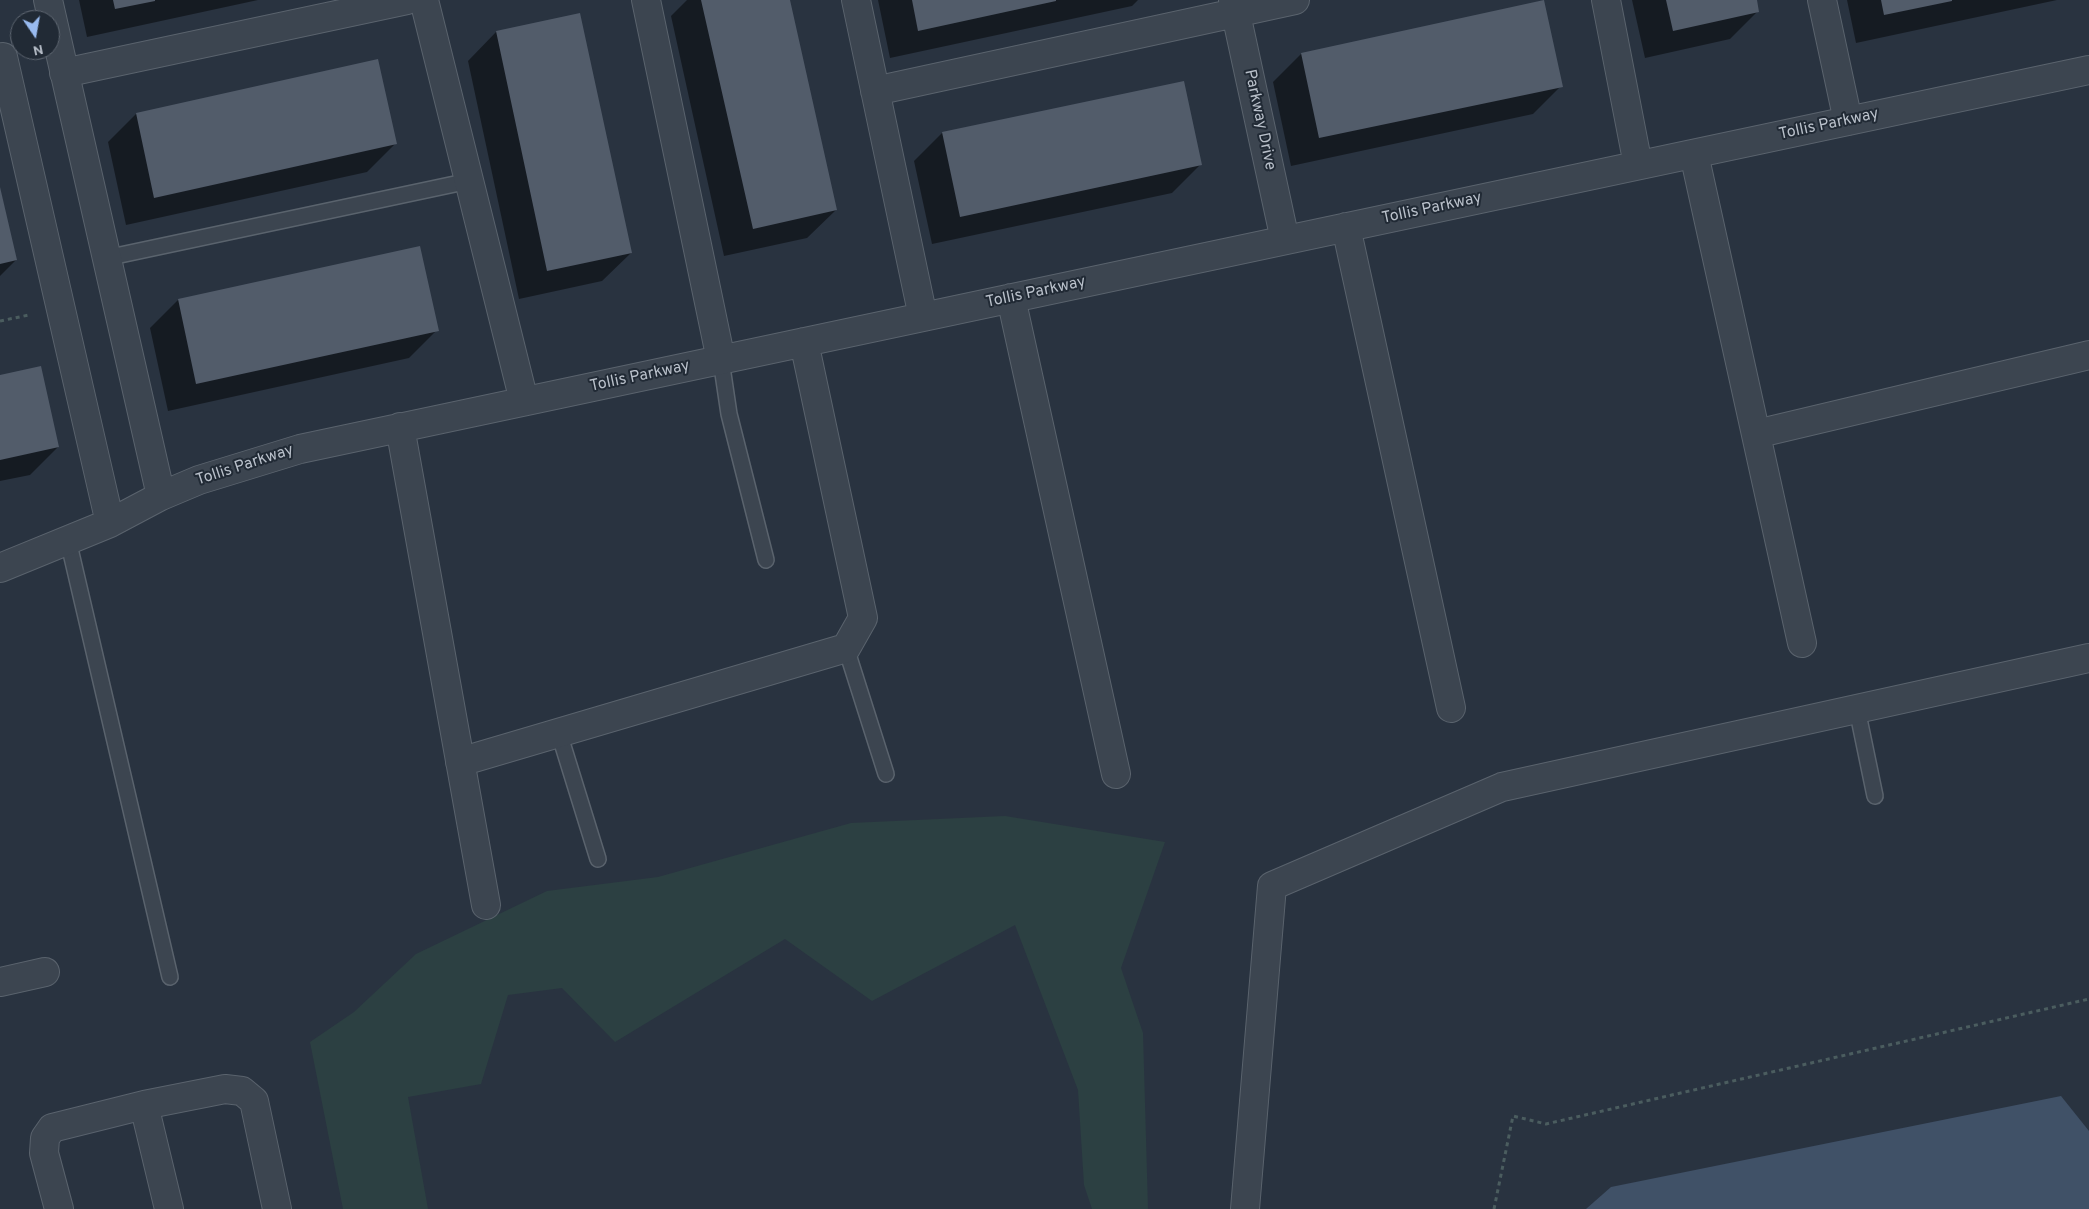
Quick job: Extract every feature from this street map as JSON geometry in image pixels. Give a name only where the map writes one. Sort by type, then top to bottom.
[{"type":"street","points":[[48,0],[161,496]]},
{"type":"street","points":[[64,73],[407,0]]},
{"type":"street","points":[[424,0],[524,401]]},
{"type":"street","points":[[646,0],[721,360]]},
{"type":"street","points":[[856,0],[923,317]]},
{"type":"street","points":[[875,91],[1234,6],[1295,0]]},
{"type":"street","points":[[1606,0],[1638,165]]},
{"type":"street","points":[[1822,0],[1848,121]]},
{"type":"street","name":"Parkway Drive","points":[[1234,6],[1285,240]]},
{"type":"street","points":[[0,58],[3,57],[110,523]]},
{"type":"street","name":"Tollis Parkway","points":[[0,568],[110,523],[161,496],[199,480],[300,448],[2089,70]]},
{"type":"street","points":[[1694,154],[1802,643]]},
{"type":"street","points":[[1346,227],[1451,708]]},
{"type":"street","points":[[1011,298],[1116,774]]},
{"type":"street","points":[[460,762],[846,648],[863,618],[804,342]]},
{"type":"street","points":[[1756,434],[2089,355]]},
{"type":"street","points":[[400,427],[486,905]]},
{"type":"street","points":[[1245,1209],[1272,886],[1502,787],[2089,658]]},
{"type":"street","points":[[0,982],[45,972]]},
{"type":"street","points":[[59,1209],[44,1153],[45,1138],[52,1128],[144,1105],[225,1089],[242,1091],[254,1101],[277,1209]]},
{"type":"street","points":[[144,1105],[169,1209]]},
{"type":"lane","points":[[106,258],[469,180]]},
{"type":"lane","points":[[721,360],[729,414],[766,560]]},
{"type":"lane","points":[[68,540],[170,977]]},
{"type":"lane","points":[[846,648],[886,774]]},
{"type":"lane","points":[[1857,709],[1875,796]]},
{"type":"lane","points":[[559,733],[598,859]]},
{"type":"path","points":[[1494,1209],[1513,1116],[1546,1124],[2089,999]]},
{"type":"green space","points":[[1005,816],[1165,842],[1121,968],[1143,1033],[1148,1209],[1092,1209],[1084,1185],[1078,1090],[1015,925],[872,1001],[785,939],[615,1042],[562,988],[508,995],[481,1084],[408,1097],[428,1209],[343,1209],[310,1042],[354,1012],[416,954],[547,891],[658,877],[851,823]]},
{"type":"water","points":[[2061,1096],[2089,1131],[2089,1209],[1586,1209],[1611,1187]]},
{"type":"building","points":[[113,0],[155,0],[155,1],[115,9]]},
{"type":"building","points":[[701,0],[790,0],[837,210],[753,229]]},
{"type":"building","points":[[912,0],[1056,0],[1056,1],[918,31]]},
{"type":"building","points":[[1544,0],[1563,87],[1319,138],[1301,53]]},
{"type":"building","points":[[1666,0],[1757,0],[1759,12],[1673,31]]},
{"type":"building","points":[[1881,0],[1952,0],[1952,1],[1884,15]]},
{"type":"building","points":[[580,13],[632,253],[547,271],[496,31]]},
{"type":"building","points":[[378,59],[397,144],[154,198],[136,113]]},
{"type":"building","points":[[1184,81],[1202,165],[960,217],[942,132]]},
{"type":"building","points":[[0,187],[17,260],[0,264]]},
{"type":"building","points":[[420,246],[439,331],[196,384],[178,299]]},
{"type":"building","points":[[41,366],[59,447],[0,460],[0,375]]}]
